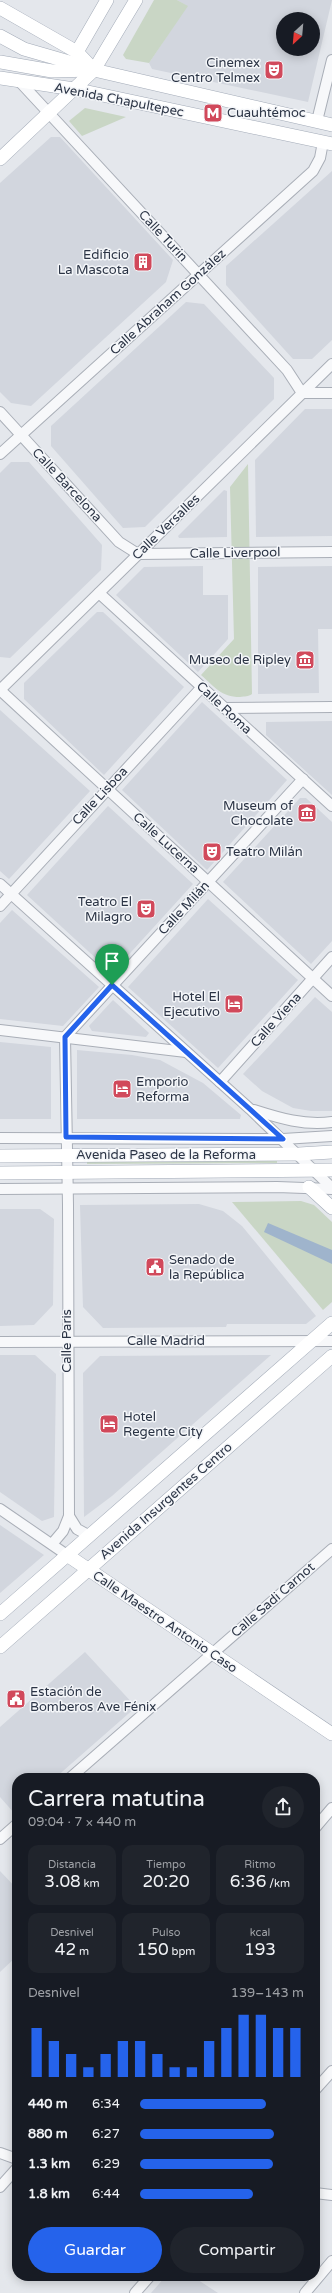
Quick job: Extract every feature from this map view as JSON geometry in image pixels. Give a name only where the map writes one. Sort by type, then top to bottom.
[{"type":"main road","points":[[77,52],[107,0]]},
{"type":"main road","points":[[0,159],[94,70],[136,0]]},
{"type":"main road","points":[[0,8],[77,52],[94,70]]},
{"type":"main road","points":[[0,36],[24,49],[94,70]]},
{"type":"main road","name":"Avenida Chapultepec","points":[[0,62],[52,71],[94,70],[332,125]]},
{"type":"main road","name":"Avenida Chapultepec","points":[[0,78],[74,89],[328,143]]},
{"type":"main road","name":"Avenida Paseo de la Reforma","points":[[0,1156],[300,1154],[332,1152]]},
{"type":"main road","name":"Avenida Paseo de la Reforma","points":[[0,1173],[332,1170]]},
{"type":"main road","points":[[309,1187],[332,1208]]},
{"type":"main road","name":"Avenida Insurgentes Centro","points":[[0,1614],[88,1535],[332,1323]]},
{"type":"main road","name":"Avenida Insurgentes Centro","points":[[0,1647],[332,1356]]},
{"type":"main road","name":"Calle Maestro Antonio Caso","points":[[67,1554],[212,1654],[332,1734]]},
{"type":"street","points":[[317,121],[331,65]]},
{"type":"street","name":"Calle Turin","points":[[20,82],[287,370],[302,393]]},
{"type":"street","name":"Calle Abraham González","points":[[0,454],[313,171],[328,143]]},
{"type":"street","name":"Calle Versalles","points":[[0,690],[332,364]]},
{"type":"street","points":[[302,393],[332,393]]},
{"type":"street","name":"Calle Barcelona","points":[[0,412],[119,542],[138,554]]},
{"type":"street","name":"Calle Liverpool","points":[[138,554],[332,552]]},
{"type":"street","name":"Calle Roma","points":[[99,593],[332,806]]},
{"type":"street","name":"Calle Lisboa","points":[[0,906],[202,687]]},
{"type":"street","name":"Calle Lucerna","points":[[0,690],[106,790],[332,996]]},
{"type":"street","points":[[225,708],[332,707]]},
{"type":"street","name":"Calle Milán","points":[[65,1037],[303,779]]},
{"type":"street","points":[[0,884],[300,1154],[332,1188]]},
{"type":"street","name":"Calle Viena","points":[[220,1082],[332,957]]},
{"type":"street","points":[[0,1030],[186,1052]]},
{"type":"street","name":"Calle Paris","points":[[65,1037],[66,1155],[68,1189],[68,1516]]},
{"type":"street","points":[[250,1109],[290,1121],[308,1123],[332,1122]]},
{"type":"street","name":"Avenida Paseo de la Reforma","points":[[0,1138],[66,1137],[283,1139],[332,1136]]},
{"type":"street","points":[[0,1189],[332,1188]]},
{"type":"street","name":"Calle Madrid","points":[[0,1342],[332,1341]]},
{"type":"street","name":"Calle Maestro Antonio Caso","points":[[0,1508],[67,1554]]},
{"type":"street","points":[[68,1516],[77,1529],[88,1535]]},
{"type":"street","points":[[52,1544],[63,1531],[68,1516]]},
{"type":"street","name":"Calle Sadi Carnot","points":[[76,1773],[332,1549]]},
{"type":"street","points":[[320,1822],[332,1808]]},
{"type":"street","points":[[0,1839],[12,1828]]},
{"type":"street","points":[[320,2084],[332,2071]]},
{"type":"street","points":[[0,2153],[12,2157]]},
{"type":"street","points":[[0,2187],[12,2174]]},
{"type":"street","points":[[320,2194],[332,2195]]},
{"type":"street","points":[[320,2275],[332,2261]]},
{"type":"street","points":[[134,2293],[145,2281]]},
{"type":"street","points":[[305,2293],[315,2281]]},
{"type":"shaded area","points":[[177,0],[332,0],[320,51],[320,12],[276,12],[276,56],[319,56],[308,102],[152,69],[149,63],[187,6]]},
{"type":"shaded area","name":"Edificio La Mascota","points":[[51,137],[60,137],[173,260],[166,282],[31,406],[11,403],[0,392],[0,183]]},
{"type":"shaded area","points":[[332,171],[332,340],[312,359],[293,359],[226,285],[226,266]]},
{"type":"shaded area","points":[[186,302],[204,304],[274,378],[274,399],[145,527],[123,528],[51,446],[51,426]]},
{"type":"shaded area","points":[[305,409],[332,409],[332,536],[256,537],[255,460]]},
{"type":"shaded area","points":[[11,462],[29,462],[102,545],[101,570],[10,658],[0,657],[0,473]]},
{"type":"shaded area","points":[[224,490],[227,491],[227,537],[179,538],[178,536]]},
{"type":"shaded area","points":[[203,566],[203,595],[228,595],[228,639],[198,672],[116,595],[144,567]]},
{"type":"shaded area","points":[[332,566],[332,629],[318,629],[319,693],[258,694],[258,567]]},
{"type":"shaded area","points":[[97,612],[103,612],[184,687],[104,775],[24,699],[24,683]]},
{"type":"shaded area","points":[[202,702],[287,780],[207,870],[122,790]]},
{"type":"shaded area","points":[[0,710],[90,791],[9,879],[0,871]]},
{"type":"shaded area","points":[[332,721],[332,795],[266,735],[266,722]]},
{"type":"shaded area","points":[[300,798],[306,798],[332,822],[332,941],[311,964],[223,882]]},
{"type":"shaded area","points":[[108,806],[193,884],[112,973],[27,895]]},
{"type":"shaded area","points":[[208,899],[298,980],[218,1068],[128,987]]},
{"type":"shaded area","points":[[12,910],[99,987],[63,1026],[0,1019],[0,923]]},
{"type":"shaded area","points":[[315,997],[332,1012],[332,1111],[311,1111],[293,1108],[262,1091],[243,1074]]},
{"type":"shaded area","points":[[113,1000],[149,1033],[146,1037],[92,1031],[89,1026]]},
{"type":"shaded area","points":[[0,1042],[51,1047],[51,1119],[0,1119]]},
{"type":"shaded area","points":[[77,1050],[132,1055],[160,1060],[203,1083],[241,1115],[240,1119],[77,1119]]},
{"type":"shaded area","name":"Senado de la República","points":[[199,1204],[223,1211],[242,1226],[316,1316],[306,1324],[227,1324],[226,1327],[103,1328],[83,1307],[80,1205]]},
{"type":"shaded area","points":[[0,1209],[40,1209],[54,1219],[53,1305],[34,1325],[0,1326]]},
{"type":"shaded area","points":[[0,1355],[35,1355],[56,1374],[54,1517],[42,1521],[0,1492]]},
{"type":"shaded area","points":[[271,1355],[112,1496],[84,1517],[83,1373],[100,1356]]},
{"type":"shaded area","points":[[0,1525],[44,1555],[0,1593]]},
{"type":"shaded area","points":[[85,1652],[136,1707],[61,1773],[12,1773],[12,1811],[0,1797],[0,1727]]},
{"type":"shaded area","points":[[0,1871],[12,1884],[12,1961],[0,1972]]},
{"type":"shaded area","points":[[162,2281],[200,2281],[218,2293],[151,2293]]},
{"type":"green space","points":[[154,0],[177,0],[188,6],[149,63],[126,59],[123,55]]},
{"type":"green space","points":[[85,108],[126,117],[82,136],[69,121]]},
{"type":"green space","points":[[248,464],[252,694],[248,696],[233,697],[214,687],[201,675],[234,639],[230,487]]},
{"type":"green space","points":[[277,1161],[277,1163],[87,1164],[87,1162]]},
{"type":"green space","points":[[301,1201],[314,1205],[332,1222],[332,1302],[323,1310],[232,1202]]},
{"type":"water","points":[[268,1223],[332,1250],[332,1264],[264,1232]]},
{"type":"place","name":"Cinemex Centro Telmex","points":[[274,70]]},
{"type":"place","name":"Cuauhtémoc","points":[[213,113]]},
{"type":"place","name":"Edificio La Mascota","points":[[143,262]]},
{"type":"place","name":"Museo de Ripley","points":[[305,660]]},
{"type":"place","name":"Museum of Chocolate","points":[[307,813]]},
{"type":"place","name":"Teatro Milán","points":[[212,852]]},
{"type":"place","name":"Teatro El Milagro","points":[[146,909]]},
{"type":"place","name":"Hotel El Ejecutivo","points":[[234,1004]]},
{"type":"place","name":"Emporio Reforma","points":[[122,1089]]},
{"type":"place","name":"Senado de la República","points":[[155,1267]]},
{"type":"place","name":"Hotel Regente City","points":[[109,1424]]},
{"type":"place","name":"Estación de Bomberos Ave Fénix","points":[[16,1699]]},
{"type":"route","points":[[112,985],[283,1139],[66,1137],[65,1037],[112,985]]}]
